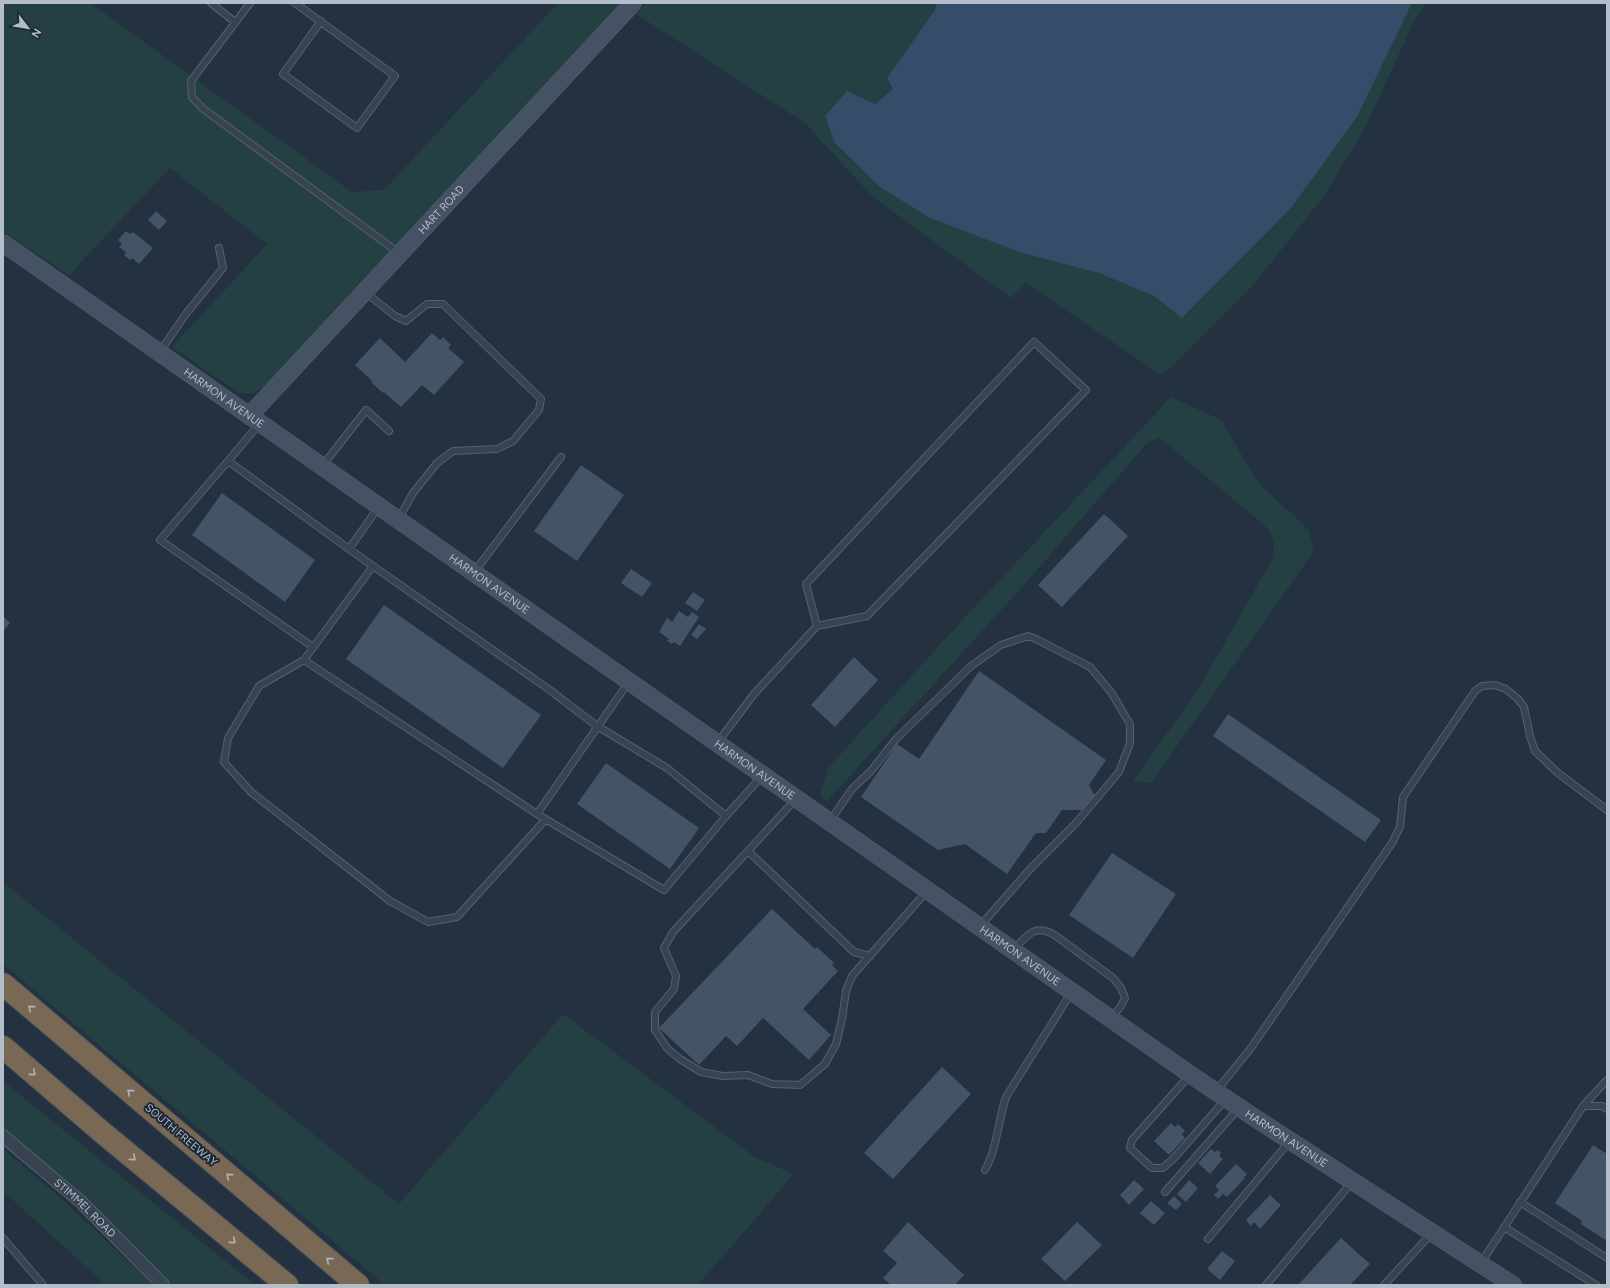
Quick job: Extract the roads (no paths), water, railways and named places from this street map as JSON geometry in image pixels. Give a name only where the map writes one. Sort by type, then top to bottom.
[{"type":"highway","name":"SOUTH FREEWAY","points":[[3,984],[358,1285]]},
{"type":"highway","points":[[3,1047],[103,1133],[287,1285]]},
{"type":"main road","name":"HART ROAD","points":[[254,420],[364,291],[633,3]]},
{"type":"main road","name":"HARMON AVENUE","points":[[5,248],[322,466],[927,891],[1227,1099],[1513,1285]]},
{"type":"street","name":"STIMMEL ROAD","points":[[3,1136],[81,1202],[163,1285]]},
{"type":"lane","points":[[211,3],[235,22]]},
{"type":"lane","points":[[250,3],[191,81],[192,97],[202,108],[399,253]]},
{"type":"lane","points":[[295,3],[321,21],[395,76],[357,128],[283,74],[321,21]]},
{"type":"lane","points":[[159,353],[185,315],[223,268],[219,248]]},
{"type":"lane","points":[[364,291],[395,316],[406,321],[427,304],[443,304],[541,399],[539,410],[513,441],[496,449],[453,451],[436,462],[413,493],[398,520]]},
{"type":"lane","points":[[717,743],[754,694],[817,626],[867,616],[1086,390],[1034,342],[806,584],[817,626]]},
{"type":"lane","points":[[322,466],[366,410],[389,431]]},
{"type":"lane","points":[[254,420],[228,461],[160,540],[313,647]]},
{"type":"lane","points":[[474,572],[561,457]]},
{"type":"lane","points":[[228,461],[349,549],[547,688],[597,726],[667,768],[726,816]]},
{"type":"lane","points":[[349,549],[379,506]]},
{"type":"lane","points":[[373,566],[304,660],[259,686],[228,738],[224,762],[251,792],[390,901],[428,922],[457,918],[546,819]]},
{"type":"lane","points":[[829,822],[852,789],[871,771],[896,739],[971,666],[1001,645],[1028,636],[1090,667],[1111,692],[1130,724],[1130,743],[1119,772],[1076,823],[1031,868],[979,927]]},
{"type":"lane","points":[[304,660],[537,814],[664,890],[726,816],[763,775]]},
{"type":"lane","points":[[537,814],[629,681]]},
{"type":"lane","points":[[1165,1192],[1227,1099],[1251,1048],[1392,843],[1400,827],[1402,797],[1475,691],[1482,686],[1496,685],[1506,688],[1518,698],[1524,707],[1530,736],[1536,751],[1558,773],[1607,810]]},
{"type":"lane","points":[[796,798],[673,932],[664,948],[676,976],[674,989],[655,1012],[655,1030],[667,1048],[680,1059],[701,1072],[723,1076],[748,1076],[772,1084],[800,1084],[825,1064],[836,1044],[842,1019],[846,991],[852,976],[927,891]]},
{"type":"lane","points":[[748,851],[854,952],[870,956]]},
{"type":"lane","points":[[1013,950],[1030,933],[1038,930],[1046,930],[1056,936],[1113,978],[1121,988],[1125,998],[1111,1019]]},
{"type":"lane","points":[[985,1170],[992,1158],[1000,1116],[1006,1097],[1072,991]]},
{"type":"lane","points":[[1191,1074],[1132,1140],[1130,1148],[1152,1168],[1162,1168],[1171,1161],[1227,1099]]},
{"type":"lane","points":[[1480,1264],[1583,1106],[1607,1080]]},
{"type":"lane","points":[[1583,1106],[1602,1106],[1607,1109]]},
{"type":"lane","points":[[1208,1239],[1290,1141]]},
{"type":"lane","points":[[1266,1285],[1352,1181]]},
{"type":"lane","points":[[1520,1202],[1607,1258]]},
{"type":"lane","points":[[1504,1227],[1596,1285]]},
{"type":"lane","points":[[1384,1285],[1432,1233]]},
{"type":"lane","points":[[3,1238],[43,1285]]},
{"type":"water","points":[[937,3],[1412,3],[1357,117],[1291,208],[1182,318],[1154,296],[1099,273],[1022,253],[930,218],[880,187],[835,143],[825,116],[847,91],[875,104],[893,89],[887,78],[935,10]]}]
